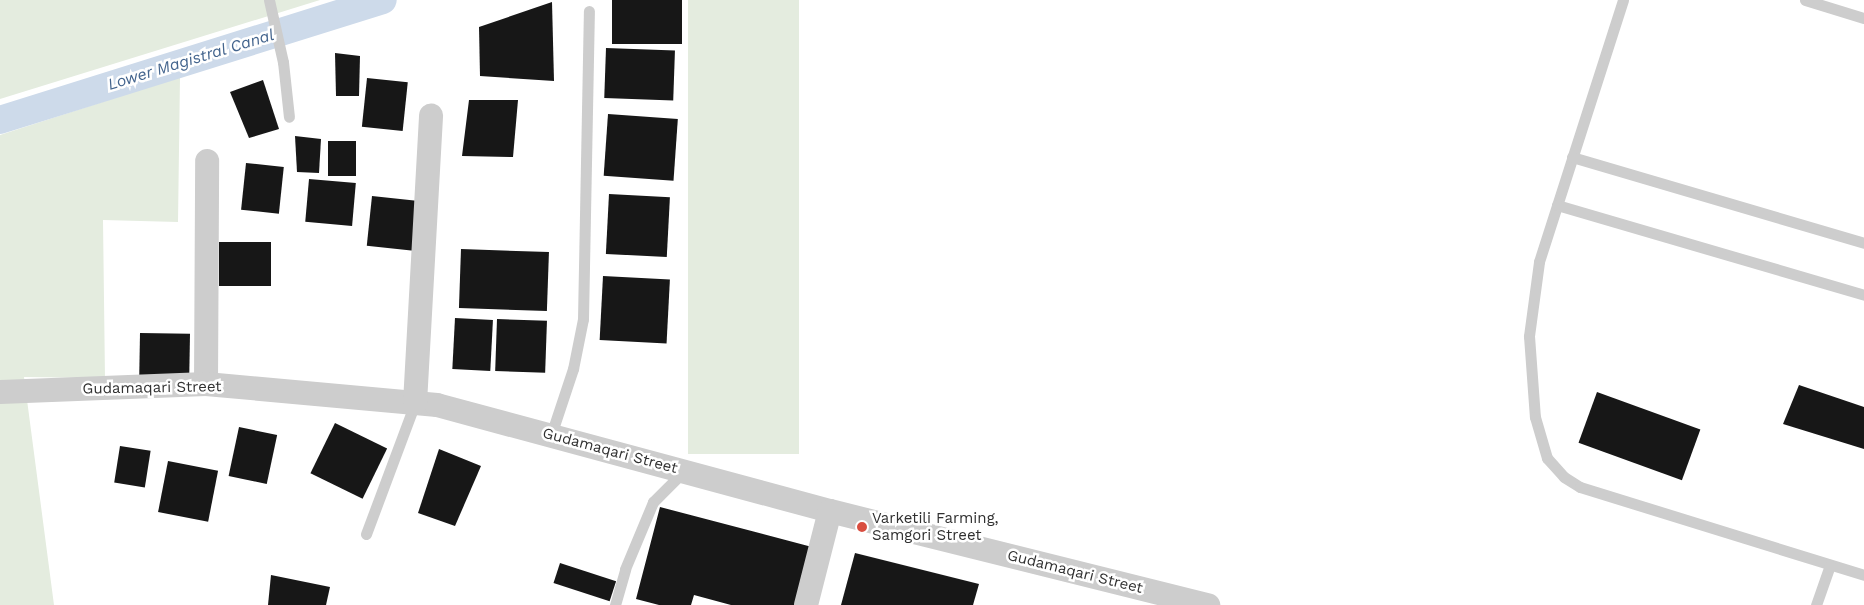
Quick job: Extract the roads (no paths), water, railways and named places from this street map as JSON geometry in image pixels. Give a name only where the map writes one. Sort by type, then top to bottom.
[{"type":"street","points":[[415,403],[431,115]]},
{"type":"street","points":[[206,384],[207,161]]},
{"type":"street","name":"Gudamaqari Street","points":[[0,392],[206,384],[437,405],[830,511],[1208,605]]},
{"type":"street","points":[[806,605],[830,511]]},
{"type":"lane","points":[[269,0],[283,62],[289,117]]},
{"type":"lane","points":[[1623,0],[1539,262],[1529,336],[1535,418],[1547,458],[1564,477],[1580,487],[1864,575]]},
{"type":"lane","points":[[1806,0],[1864,18]]},
{"type":"lane","points":[[551,435],[573,369],[583,319],[589,11]]},
{"type":"lane","points":[[1572,157],[1864,243]]},
{"type":"lane","points":[[1557,205],[1864,295]]},
{"type":"lane","points":[[366,534],[415,403]]},
{"type":"lane","points":[[615,605],[625,569],[653,502],[684,471]]},
{"type":"lane","points":[[1816,605],[1830,564]]},
{"type":"waterway","name":"Lower Magistral Canal","points":[[0,120],[383,0]]},
{"type":"place","name":"Varketili Farming, Samgori Street","points":[[862,527]]}]
